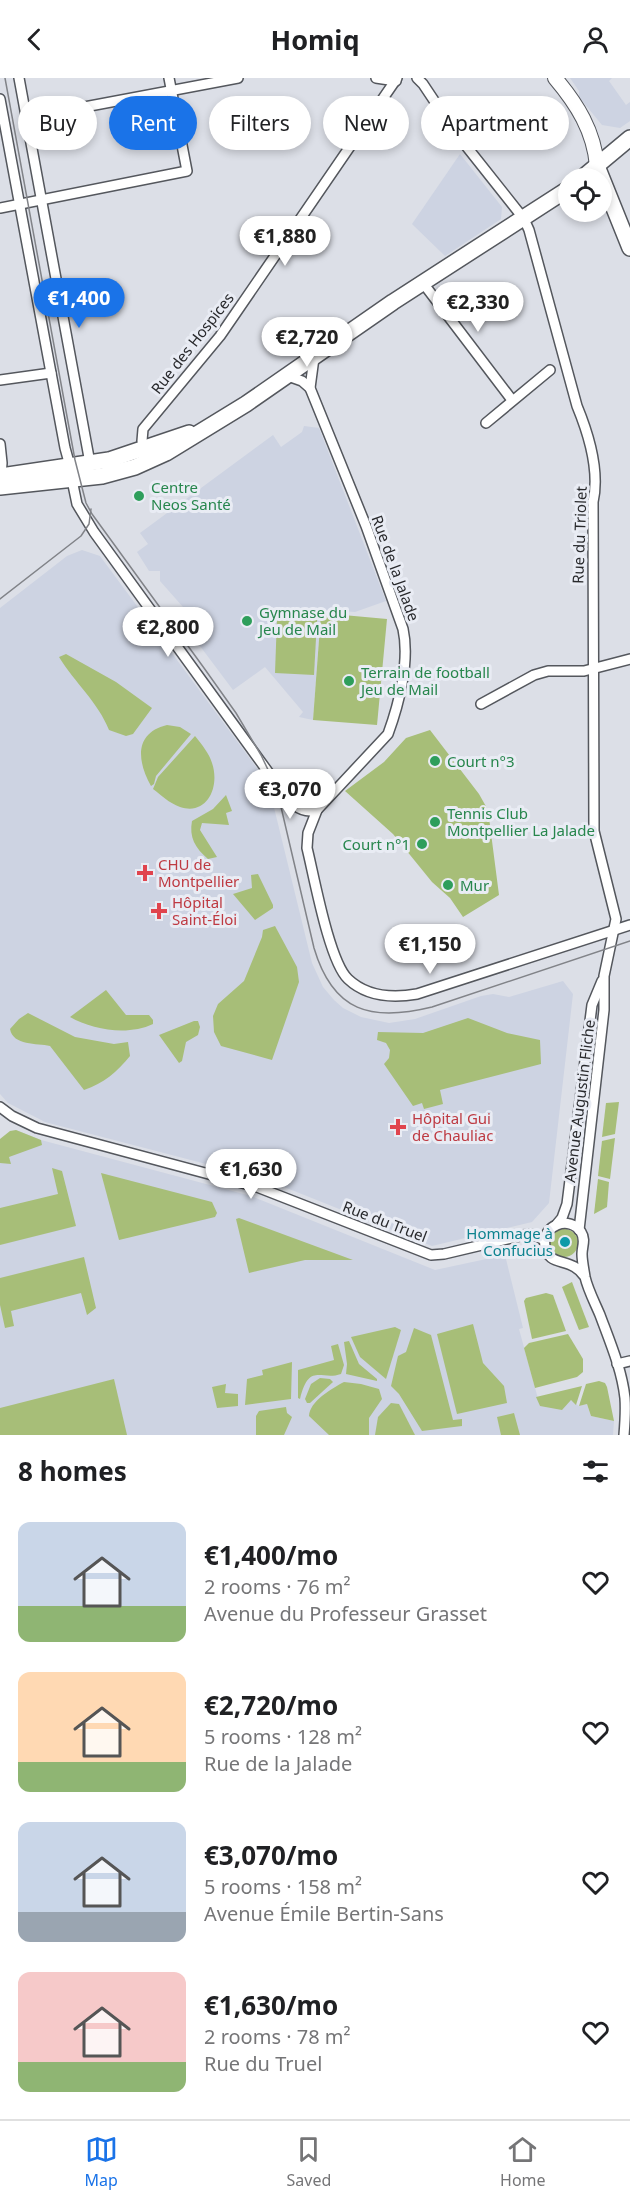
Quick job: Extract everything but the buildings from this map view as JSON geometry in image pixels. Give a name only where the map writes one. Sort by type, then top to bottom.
[{"type":"main road","points":[[555,78],[573,101],[591,133],[596,149],[597,166],[630,248]]},
{"type":"main road","points":[[594,168],[630,138]]},
{"type":"main road","points":[[0,480],[71,473],[110,474],[151,461],[246,404],[423,283],[558,196]]},
{"type":"main road","points":[[71,473],[90,463],[147,449],[175,437],[202,430]]},
{"type":"main road","points":[[110,474],[120,467],[148,456],[147,449]]},
{"type":"street","points":[[18,78],[22,96]]},
{"type":"street","points":[[0,208],[187,171],[169,78]]},
{"type":"street","points":[[97,105],[238,78]]},
{"type":"street","points":[[376,78],[397,79]]},
{"type":"street","name":"Rue du Triolet","points":[[417,78],[455,132],[524,219],[577,406],[582,416],[595,470],[592,669],[594,831],[616,919],[615,930]]},
{"type":"street","name":"Rue des Hospices","points":[[147,449],[142,441],[143,429],[220,336],[397,79]]},
{"type":"street","points":[[0,99],[2,123],[75,499],[80,510],[151,613],[294,806],[306,812],[317,810]]},
{"type":"street","points":[[31,150],[90,463]]},
{"type":"street","points":[[423,283],[512,400]]},
{"type":"street","name":"Rue de la Jalade","points":[[314,358],[310,388],[372,542],[406,643],[406,658],[388,734],[317,810]]},
{"type":"street","points":[[486,423],[550,370]]},
{"type":"street","points":[[0,380],[51,373]]},
{"type":"street","points":[[288,376],[303,381],[310,388]]},
{"type":"street","points":[[0,444],[2,463],[0,480]]},
{"type":"street","points":[[481,704],[534,675],[548,671],[584,671],[630,659]]},
{"type":"street","points":[[317,810],[308,833],[307,848],[336,961],[348,979],[370,992],[396,998],[417,994],[630,925]]},
{"type":"street","name":"Avenue Augustin Fliche","points":[[579,1230],[604,1010],[604,976],[610,943],[615,930]]},
{"type":"street","name":"Avenue Augustin Fliche","points":[[554,1226],[562,1218],[567,1204],[592,1005],[604,976]]},
{"type":"street","name":"Rue du Truel","points":[[0,1107],[12,1116],[37,1128],[257,1187],[431,1255],[530,1234],[545,1240]]},
{"type":"street","points":[[585,1277],[576,1266],[555,1261],[550,1257],[544,1247],[545,1240],[554,1226],[569,1224],[579,1230],[584,1238],[582,1253],[585,1277],[617,1364],[625,1398],[624,1435]]},
{"type":"street","name":"Rue du Truel","points":[[524,1235],[554,1226]]},
{"type":"street","points":[[568,1263],[582,1253]]},
{"type":"street","points":[[617,1364],[630,1361]]},
{"type":"shaded area","points":[[570,78],[612,78],[609,81],[626,105],[630,102],[630,121],[620,128],[602,125],[579,97],[579,91]]},
{"type":"shaded area","points":[[460,154],[502,207],[501,219],[445,256],[412,224]]},
{"type":"shaded area","points":[[304,426],[319,428],[386,601],[355,612],[329,610],[321,613],[313,720],[299,717],[303,712],[265,667],[233,690],[179,618],[183,607],[160,581],[160,571],[149,571],[137,552],[148,544],[140,533],[273,435],[281,447],[302,432]]},
{"type":"shaded area","name":"CHU de Montpellier","points":[[82,550],[100,556],[268,783],[312,963],[323,987],[334,1000],[343,1008],[361,1017],[389,1023],[415,1019],[481,996],[493,994],[509,997],[563,981],[573,994],[549,1203],[532,1222],[432,1246],[264,1179],[45,1122],[8,1103],[0,1094],[0,608],[67,556]]},
{"type":"shaded area","points":[[16,1130],[41,1140],[251,1196],[435,1270],[505,1255],[523,1328],[519,1329],[540,1406],[571,1400],[579,1406],[587,1404],[591,1416],[614,1421],[613,1435],[0,1435],[0,1139],[3,1141]]},
{"type":"green space","name":"Terrain de football Jeu de Mail","points":[[321,613],[387,619],[377,725],[313,720]]},
{"type":"green space","points":[[277,618],[317,620],[314,675],[275,673]]},
{"type":"green space","points":[[66,654],[116,682],[152,708],[133,734],[126,736],[109,730],[93,701],[59,657]]},
{"type":"green space","points":[[167,725],[180,727],[191,734],[156,776],[151,786],[143,767],[141,749],[149,734]]},
{"type":"green space","name":"Tennis Club Montpellier La Jalade","points":[[430,730],[479,794],[488,810],[499,895],[463,917],[450,898],[432,882],[393,834],[345,791],[384,762],[406,738]]},
{"type":"green space","points":[[195,736],[211,759],[214,781],[210,797],[205,803],[190,809],[172,803],[153,789],[158,777]]},
{"type":"green space","points":[[226,795],[232,811],[226,813],[229,825],[202,823],[200,830],[217,857],[208,859],[194,842],[191,832],[192,821],[213,809]]},
{"type":"green space","points":[[258,874],[273,908],[255,920],[233,894],[252,888],[251,875]]},
{"type":"green space","points":[[275,926],[297,967],[299,982],[272,1060],[221,1046],[214,1032],[213,1016],[218,1004],[244,981],[263,930]]},
{"type":"green space","points":[[106,990],[126,1015],[149,1015],[153,1024],[133,1030],[111,1030],[79,1022],[70,1017]]},
{"type":"green space","points":[[28,1013],[75,1037],[114,1044],[128,1042],[130,1056],[110,1076],[84,1090],[50,1046],[26,1043],[12,1034],[10,1029]]},
{"type":"green space","points":[[468,1018],[507,1033],[540,1040],[541,1064],[440,1090],[443,1104],[424,1109],[422,1103],[413,1106],[384,1064],[389,1058],[390,1050],[386,1043],[377,1040],[378,1032],[423,1033]]},
{"type":"green space","points":[[198,1021],[200,1027],[198,1035],[186,1042],[182,1061],[179,1063],[159,1035]]},
{"type":"green space","points":[[619,1102],[615,1134],[602,1137],[606,1103]]},
{"type":"green space","points":[[16,1130],[41,1140],[42,1145],[9,1157],[11,1164],[0,1163],[0,1139],[10,1131]]},
{"type":"green space","points":[[615,1138],[610,1179],[598,1176],[602,1141]]},
{"type":"green space","points":[[52,1168],[62,1171],[76,1226],[0,1245],[0,1208],[58,1194]]},
{"type":"green space","points":[[101,1173],[212,1202],[217,1213],[215,1217],[119,1240]]},
{"type":"green space","points":[[598,1179],[609,1182],[607,1207],[594,1214]]},
{"type":"green space","points":[[239,1218],[353,1260],[305,1260],[249,1273],[236,1219]]},
{"type":"green space","points":[[564,1229],[574,1233],[578,1243],[574,1253],[564,1257],[554,1253],[550,1243],[554,1233]]},
{"type":"green space","points":[[84,1257],[96,1308],[87,1315],[81,1293],[11,1311],[14,1326],[5,1328],[0,1305],[0,1278]]},
{"type":"green space","points":[[572,1282],[589,1327],[579,1330],[562,1287]]},
{"type":"green space","points":[[546,1293],[553,1295],[566,1331],[532,1339],[524,1301],[526,1298]]},
{"type":"green space","points":[[473,1324],[483,1363],[504,1386],[507,1403],[457,1414],[437,1334]]},
{"type":"green space","points":[[395,1327],[401,1330],[386,1379],[360,1357],[351,1337]]},
{"type":"green space","points":[[414,1328],[431,1335],[453,1420],[462,1419],[462,1426],[422,1431],[399,1394],[391,1386],[398,1356],[406,1352]]},
{"type":"green space","points":[[568,1334],[583,1359],[583,1372],[577,1377],[535,1388],[524,1348],[529,1343]]},
{"type":"green space","points":[[349,1341],[359,1364],[377,1381],[346,1374],[344,1342]]},
{"type":"green space","points":[[338,1344],[344,1365],[341,1374],[312,1377],[307,1380],[300,1399],[298,1398],[298,1370],[334,1360],[331,1346]]},
{"type":"green space","points":[[292,1362],[291,1399],[245,1405],[247,1379],[263,1375],[262,1370]]},
{"type":"green space","points":[[320,1378],[330,1379],[333,1382],[310,1403],[307,1403],[305,1399],[311,1384]]},
{"type":"green space","points":[[114,1379],[127,1435],[0,1435],[0,1408]]},
{"type":"green space","points":[[599,1381],[605,1383],[607,1387],[614,1421],[591,1416],[587,1404],[579,1406],[586,1384]]},
{"type":"green space","points":[[344,1382],[379,1389],[382,1399],[369,1418],[369,1435],[329,1435],[309,1416],[317,1400]]},
{"type":"green space","points":[[226,1384],[225,1393],[238,1394],[238,1406],[217,1408],[212,1387]]},
{"type":"green space","points":[[582,1386],[576,1405],[571,1400],[562,1410],[540,1406],[536,1397]]},
{"type":"green space","points":[[391,1403],[399,1404],[415,1435],[375,1435],[378,1417]]},
{"type":"green space","points":[[286,1407],[287,1413],[292,1417],[284,1435],[256,1435],[256,1416],[259,1411]]},
{"type":"green space","points":[[514,1413],[520,1435],[501,1435],[497,1417]]},
{"type":"tram line","points":[[5,78],[75,460],[86,503],[236,713],[261,755],[281,807],[314,948],[322,970],[332,986],[344,999],[357,1007],[373,1012],[410,1011],[432,1007],[630,941]]},
{"type":"tram line","points":[[0,599],[81,536],[89,524],[91,509]]},
{"type":"place","name":"Centre Neos Santé","points":[[139,496]]},
{"type":"place","name":"Gymnase du Jeu de Mail","points":[[247,621]]},
{"type":"place","name":"Terrain de football Jeu de Mail","points":[[349,681]]},
{"type":"place","name":"Court n°3","points":[[435,761]]},
{"type":"place","name":"Tennis Club Montpellier La Jalade","points":[[435,822]]},
{"type":"place","name":"Court n°1","points":[[422,844]]},
{"type":"place","name":"CHU de Montpellier","points":[[145,873]]},
{"type":"place","name":"Mur","points":[[448,885]]},
{"type":"place","name":"Hôpital Saint-Éloi","points":[[159,911]]},
{"type":"place","name":"Hôpital Gui de Chauliac","points":[[398,1127]]},
{"type":"place","name":"Hommage à Confucius","points":[[565,1242]]}]
